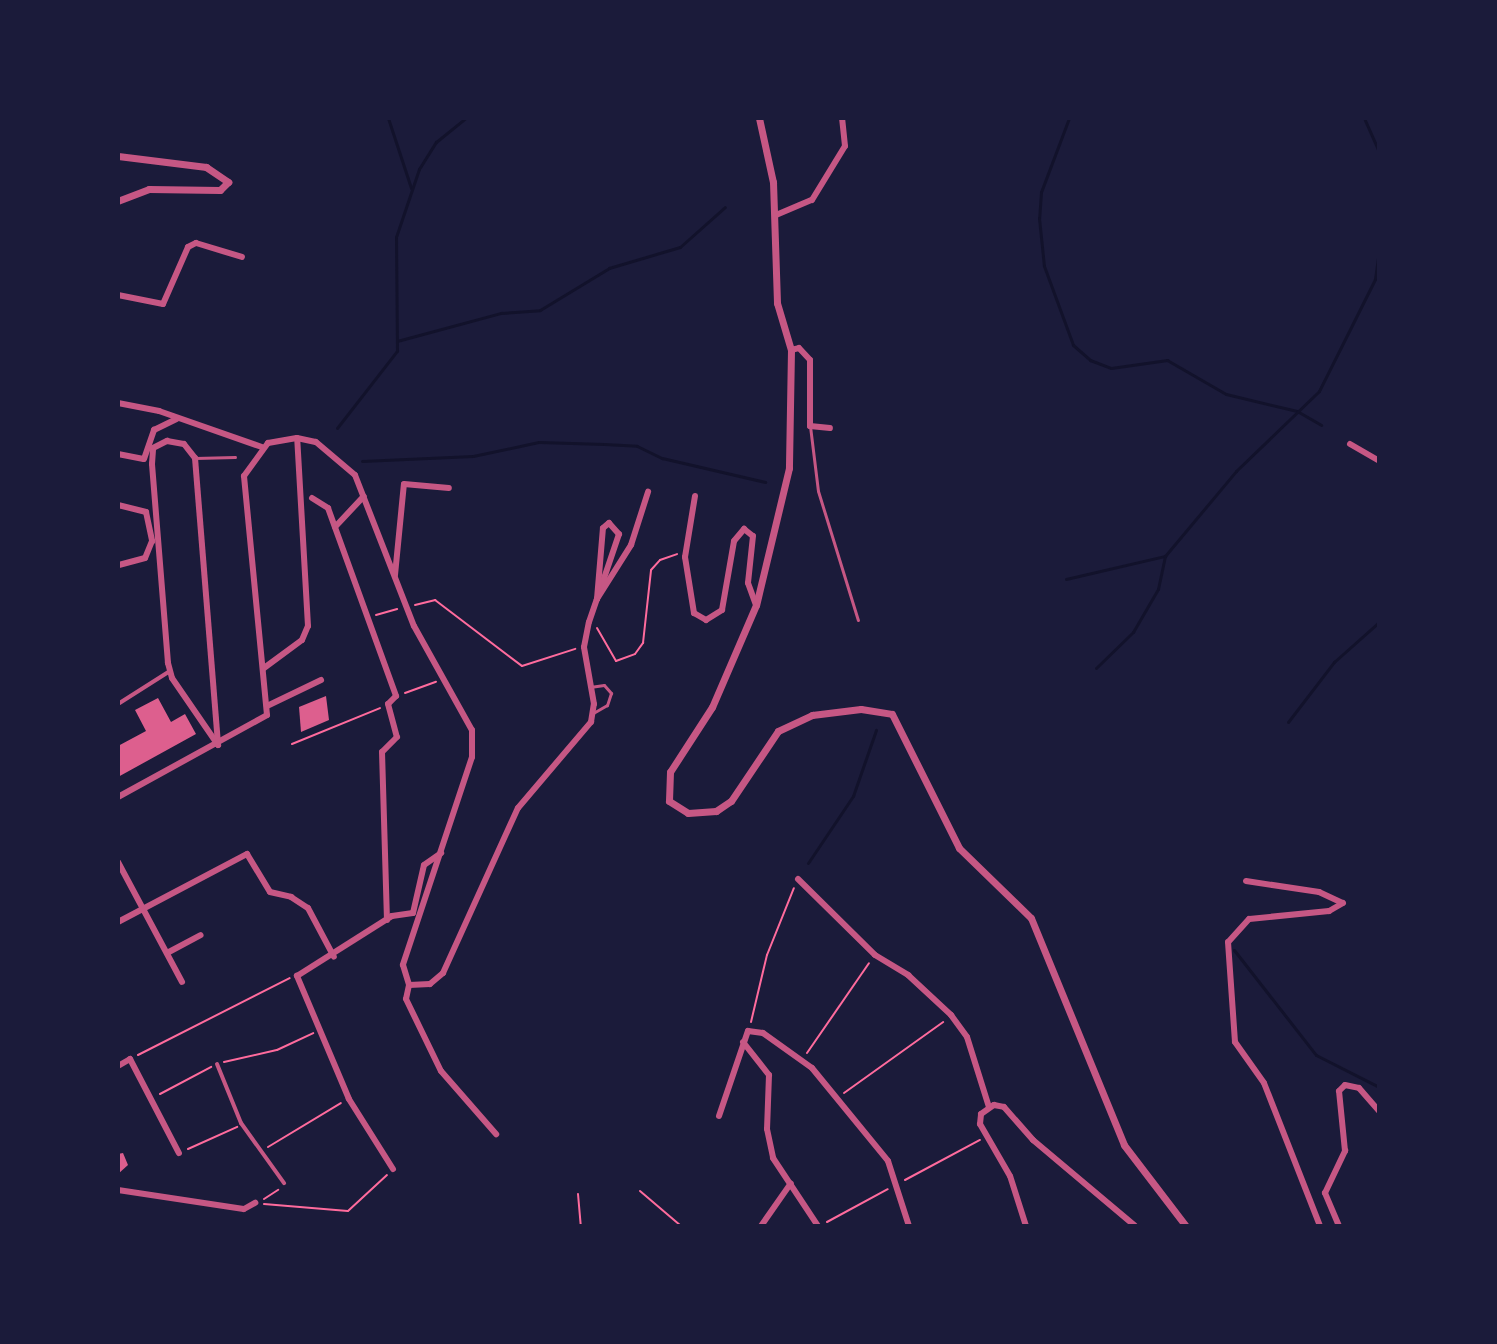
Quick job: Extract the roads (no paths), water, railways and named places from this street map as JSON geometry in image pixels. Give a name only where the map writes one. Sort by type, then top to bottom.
[{"type":"street","points":[[759,118],[776,215],[775,290],[791,350],[789,468],[756,605],[712,707],[670,772],[672,807],[707,814],[731,801],[770,738],[804,719],[861,709],[892,714],[959,848],[1031,918],[1124,1145],[1186,1226]]},
{"type":"street","points":[[776,215],[812,200],[845,146],[842,118]]},
{"type":"street","points":[[118,156],[206,167],[228,182],[220,190],[149,189],[118,201]]},
{"type":"street","points":[[118,295],[163,304],[188,247],[196,243],[242,257]]},
{"type":"street","points":[[791,350],[799,348],[810,360],[810,426],[830,428]]},
{"type":"street","points":[[118,403],[262,447],[297,438],[316,442],[342,460],[364,496],[406,607],[470,722],[473,749],[403,965],[409,985],[406,999],[441,1071],[496,1134]]},
{"type":"street","points":[[118,454],[144,459],[154,430],[177,419]]},
{"type":"street","points":[[264,668],[302,640],[308,626],[297,438]]},
{"type":"street","points":[[175,442],[195,458],[218,745],[170,671],[153,448],[175,442]]},
{"type":"street","points":[[1350,444],[1379,461]]},
{"type":"street","points":[[118,797],[240,734],[267,715],[244,476],[262,447]]},
{"type":"street","points":[[395,575],[404,484],[449,488]]},
{"type":"street","points":[[597,599],[631,545],[648,492]]},
{"type":"street","points":[[335,527],[364,496]]},
{"type":"street","points":[[695,496],[685,554],[694,613],[710,619],[723,607],[736,536],[749,530],[748,583],[756,605]]},
{"type":"street","points":[[312,498],[328,508],[396,696],[388,704],[397,737],[382,752],[387,920]]},
{"type":"street","points":[[118,505],[146,512],[152,541],[145,558],[118,565]]},
{"type":"street","points":[[409,985],[424,987],[443,973],[518,808],[546,770],[576,745],[593,713],[584,647],[619,532],[609,523],[603,528],[597,599]]},
{"type":"street","points":[[118,704],[170,671]]},
{"type":"street","points":[[267,706],[321,680]]},
{"type":"street","points":[[118,922],[245,853],[253,857],[270,892],[305,906],[334,957]]},
{"type":"street","points":[[393,1169],[349,1099],[318,1031],[298,974],[334,957],[387,920],[413,913],[424,865],[441,853]]},
{"type":"street","points":[[118,862],[182,982]]},
{"type":"street","points":[[798,879],[875,955],[908,975],[952,1016],[967,1037],[989,1107]]},
{"type":"street","points":[[1246,881],[1319,892],[1343,903],[1329,911],[1249,919],[1228,942],[1235,1042],[1264,1083],[1320,1226]]},
{"type":"street","points":[[167,953],[201,935]]},
{"type":"street","points":[[719,1116],[748,1031],[763,1033],[802,1060],[888,1161],[909,1226]]},
{"type":"street","points":[[743,1042],[769,1075],[767,1142],[819,1226]]},
{"type":"street","points":[[118,1066],[130,1059],[179,1153]]},
{"type":"street","points":[[217,1064],[242,1124],[284,1183]]},
{"type":"street","points":[[1339,1226],[1325,1193],[1345,1151],[1339,1091],[1345,1085],[1359,1088],[1374,1100],[1379,1111]]},
{"type":"street","points":[[989,1107],[980,1120],[1010,1176],[1026,1226]]},
{"type":"street","points":[[989,1107],[1004,1107],[1033,1140],[1131,1224]]},
{"type":"street","points":[[761,1226],[791,1183]]},
{"type":"street","points":[[118,1190],[244,1209],[255,1203]]},
{"type":"lane","points":[[810,426],[818,491],[858,620]]},
{"type":"lane","points":[[195,458],[235,457]]},
{"type":"lane","points":[[590,687],[604,685],[611,693],[607,705],[593,713]]},
{"type":"waterway","points":[[388,118],[411,188]]},
{"type":"waterway","points":[[337,428],[397,351],[396,237],[419,169],[436,142],[466,118]]},
{"type":"waterway","points":[[1069,118],[1041,192],[1039,218],[1044,266],[1073,345],[1090,360],[1111,368],[1167,360],[1226,394],[1297,411],[1321,425]]},
{"type":"waterway","points":[[1364,118],[1379,152]]},
{"type":"waterway","points":[[397,341],[501,313],[540,310],[609,268],[680,247],[725,207]]},
{"type":"waterway","points":[[1096,668],[1133,632],[1158,589],[1165,556],[1236,471],[1319,391],[1375,279],[1379,250]]},
{"type":"waterway","points":[[362,461],[473,456],[539,442],[604,444],[637,446],[662,458],[765,482]]},
{"type":"waterway","points":[[1066,579],[1165,556]]},
{"type":"waterway","points":[[1288,722],[1334,662],[1379,622]]},
{"type":"waterway","points":[[808,863],[853,796],[876,730]]},
{"type":"waterway","points":[[1234,950],[1316,1055],[1379,1087]]}]
